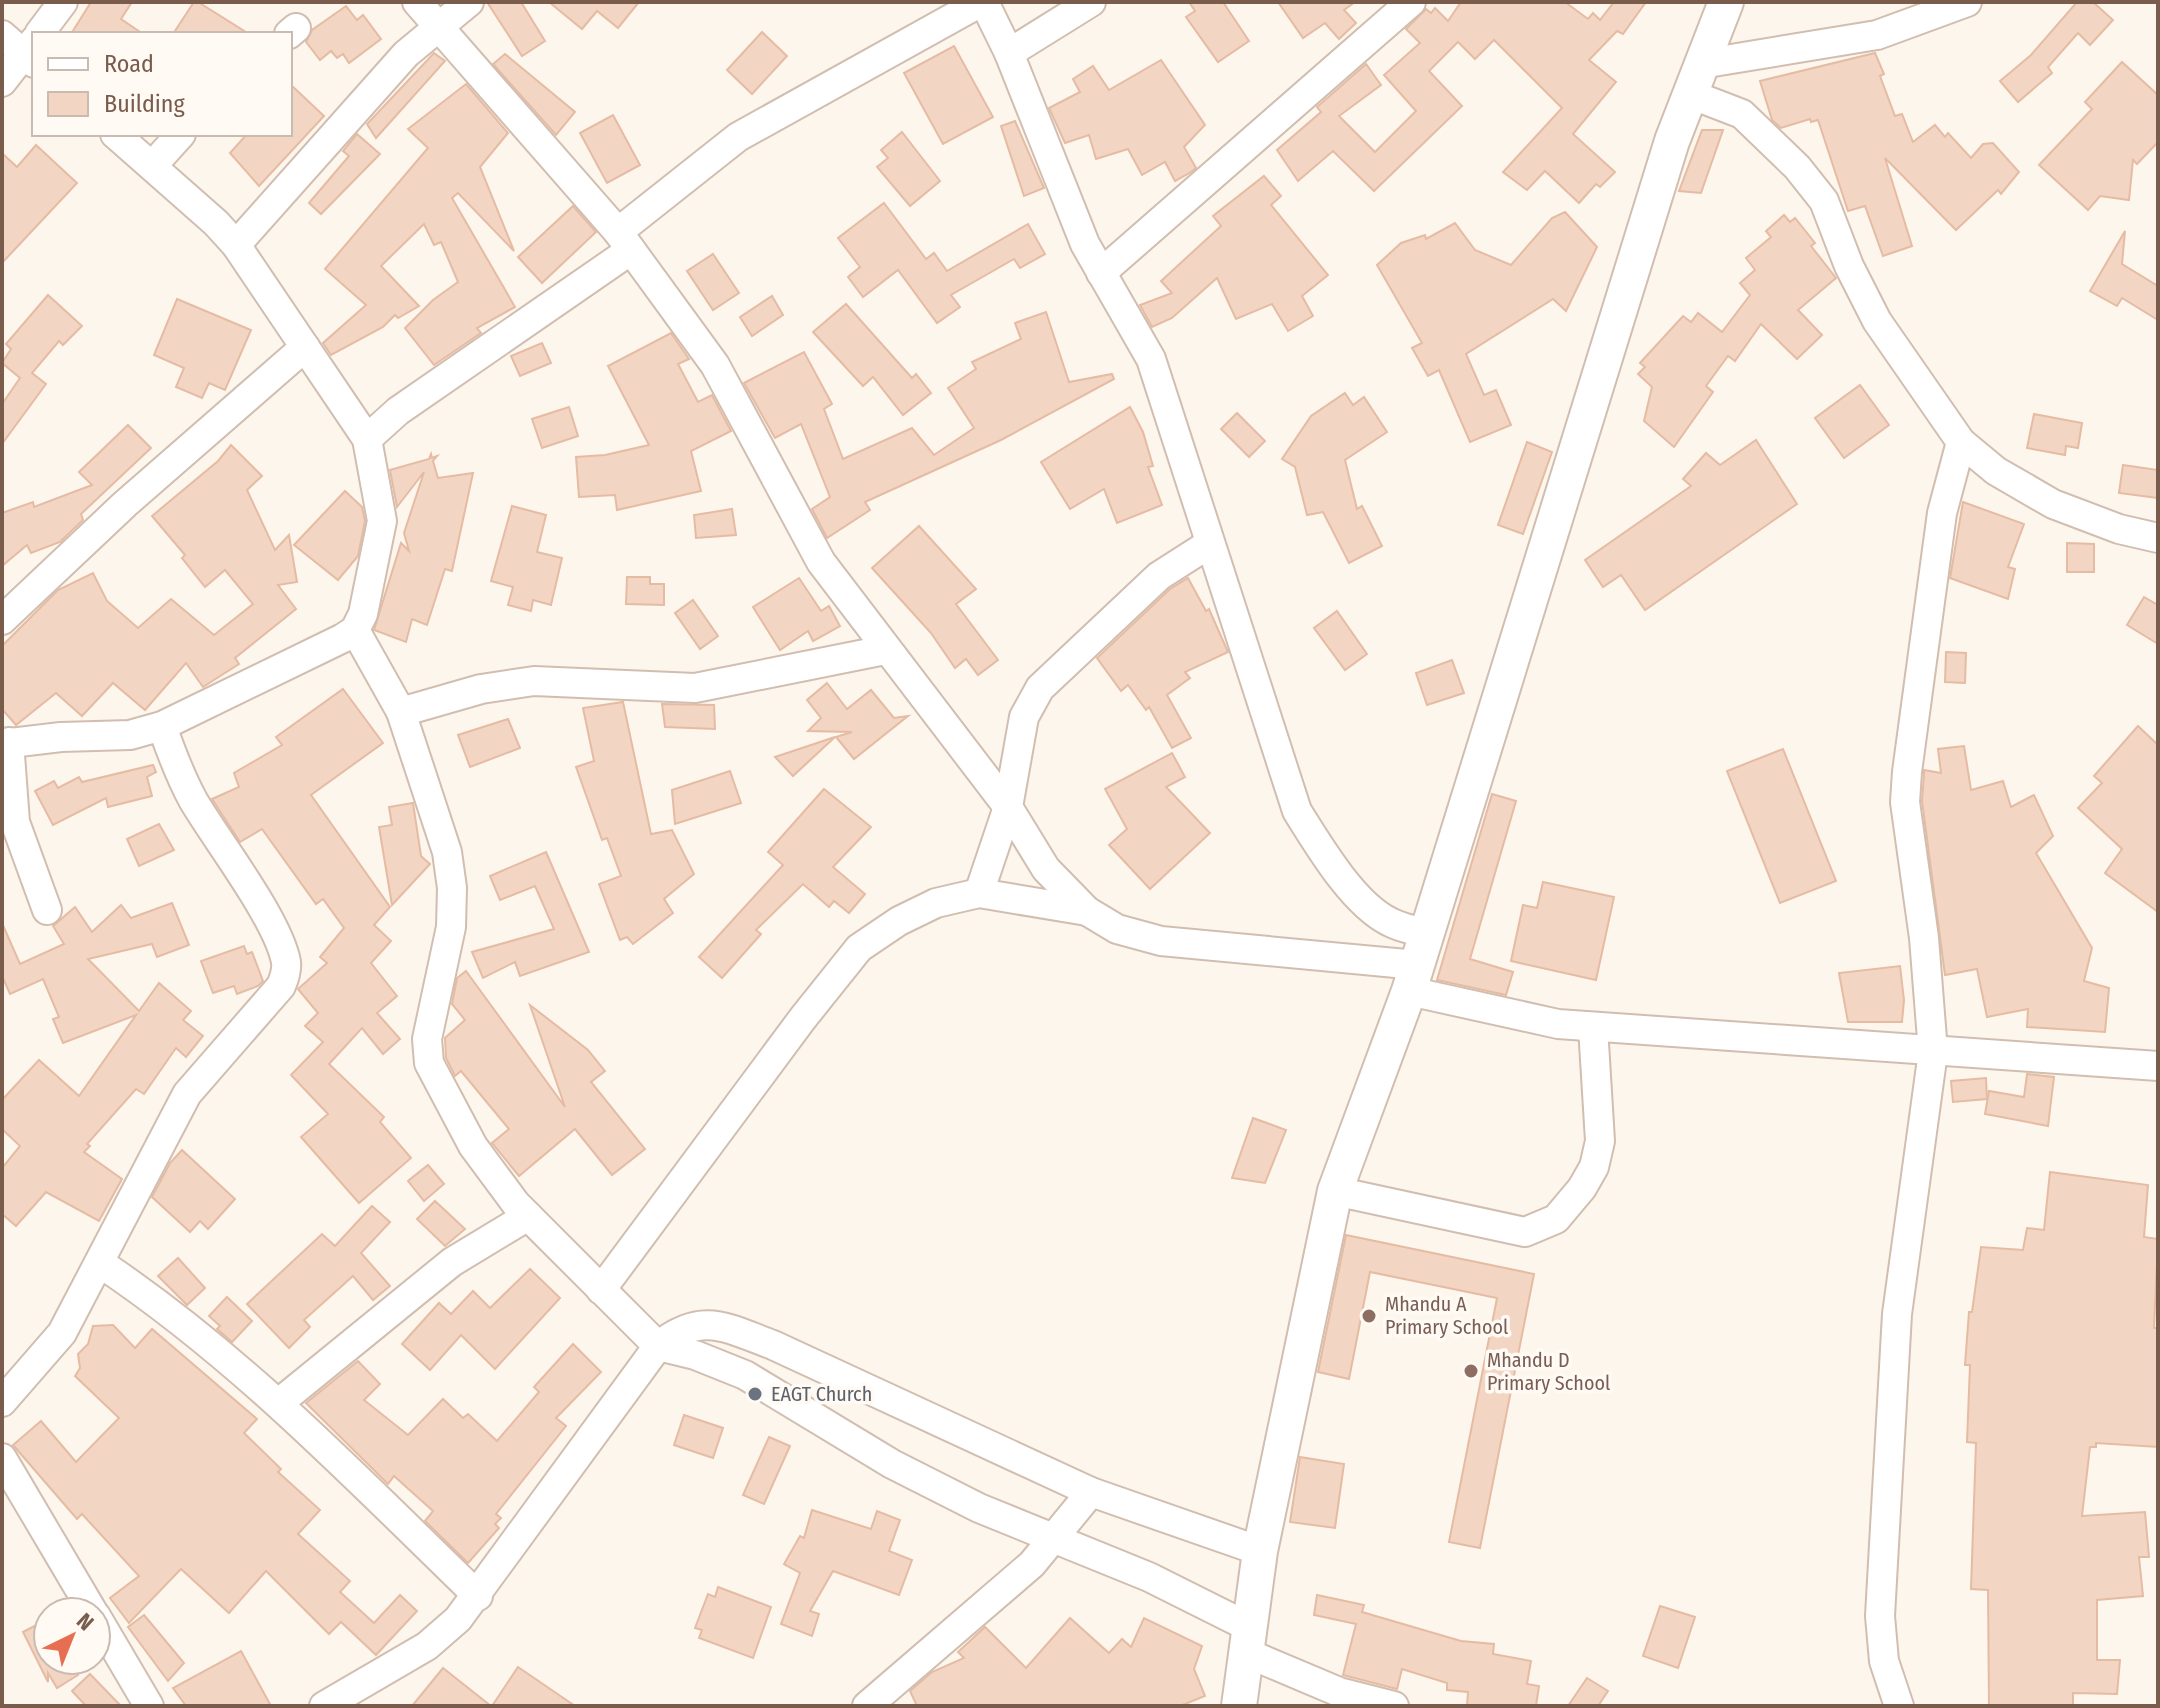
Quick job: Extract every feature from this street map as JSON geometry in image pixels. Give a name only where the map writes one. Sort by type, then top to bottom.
[{"type":"street","points":[[43,32],[63,2]]},
{"type":"street","points":[[417,2],[442,26],[624,241],[715,365],[821,562],[885,650],[1008,807],[1046,869],[1087,911],[1117,929],[1161,941],[1418,963],[1558,1024],[2158,1066]]},
{"type":"street","points":[[236,245],[406,54],[469,2]]},
{"type":"street","points":[[367,439],[398,411],[624,241],[738,137],[982,2],[1009,53],[1085,244],[1151,359],[1297,811],[1322,852],[1358,895],[1389,922],[1418,963]]},
{"type":"street","points":[[1009,53],[1091,2]]},
{"type":"street","points":[[1101,273],[1411,2]]},
{"type":"street","points":[[1239,1706],[1260,1551],[1335,1191],[1418,963],[1672,141],[1726,2]]},
{"type":"street","points":[[1695,79],[1877,35],[1961,3]]},
{"type":"street","points":[[2,35],[32,48]]},
{"type":"street","points":[[2,82],[32,49]]},
{"type":"street","points":[[1695,79],[1782,149],[1824,201],[1849,266],[1877,321],[1961,442],[1996,471],[2053,504],[2119,529],[2158,538]]},
{"type":"street","points":[[47,910],[15,822],[6,743],[130,735],[162,726],[355,630],[363,614],[382,521],[367,439],[236,245],[216,223],[117,136]]},
{"type":"street","points":[[152,166],[179,136]]},
{"type":"street","points":[[2,620],[125,504],[305,347]]},
{"type":"street","points":[[1899,1706],[1884,1661],[1880,1616],[1897,1314],[1933,1052],[1924,938],[1905,802],[1940,527],[1961,442]]},
{"type":"street","points":[[979,893],[1008,807],[1024,717],[1040,688],[1159,576],[1209,544]]},
{"type":"street","points":[[355,630],[401,712],[432,798],[447,852],[452,888],[451,927],[427,1039],[429,1063],[473,1146],[528,1216],[658,1346],[695,1355],[745,1375],[892,1464],[979,1508],[1149,1577],[1250,1641],[1339,1692],[1394,1706]]},
{"type":"street","points":[[401,712],[481,689],[534,681],[695,688],[885,650]]},
{"type":"street","points":[[2,1402],[62,1333],[187,1094],[281,986],[286,965],[275,935],[181,777],[162,726]]},
{"type":"street","points":[[601,1290],[859,948],[899,921],[936,903],[979,893],[1087,911]]},
{"type":"street","points":[[1335,1191],[1525,1232],[1556,1219],[1594,1167],[1600,1141],[1593,1027]]},
{"type":"street","points":[[280,1402],[373,1322],[452,1262],[528,1216]]},
{"type":"street","points":[[100,1263],[155,1299],[280,1402],[478,1596]]},
{"type":"street","points":[[324,1706],[427,1646],[478,1596],[658,1346],[679,1329],[718,1324],[773,1345],[1091,1492],[1260,1551]]},
{"type":"street","points":[[6,1472],[84,1596]]},
{"type":"street","points":[[867,1706],[1032,1564],[1091,1492]]},
{"type":"street","points":[[112,1643],[149,1706]]},
{"type":"building","points":[[91,2],[132,2],[121,19],[140,32],[72,32]]},
{"type":"building","points":[[194,2],[198,2],[246,32],[174,32]]},
{"type":"building","points":[[487,2],[521,2],[545,41],[522,56]]},
{"type":"building","points":[[549,2],[639,2],[618,28],[597,11],[582,29]]},
{"type":"building","points":[[1189,2],[1223,2],[1249,41],[1218,62],[1186,17],[1195,11]]},
{"type":"building","points":[[1278,2],[1355,2],[1344,10],[1356,23],[1339,39],[1325,23],[1303,38]]},
{"type":"building","points":[[1461,2],[1565,2],[1588,19],[1593,13],[1600,20],[1614,2],[1646,2],[1623,34],[1617,31],[1589,60],[1616,82],[1573,134],[1615,172],[1600,187],[1596,184],[1579,203],[1545,171],[1527,190],[1503,172],[1562,108],[1494,40],[1475,59],[1458,42],[1429,71],[1462,106],[1374,191],[1333,151],[1298,181],[1277,150],[1321,112],[1317,107],[1366,64],[1381,85],[1339,116],[1375,152],[1416,111],[1384,75],[1420,43],[1406,29],[1426,9],[1431,13],[1435,8],[1448,21]]},
{"type":"building","points":[[2077,2],[2093,2],[2113,20],[2090,45],[2078,33],[2048,67],[2052,73],[2018,102],[2000,81],[2031,55]]},
{"type":"building","points":[[346,6],[357,20],[363,15],[381,39],[349,63],[343,54],[337,58],[331,51],[320,60],[306,42],[312,30]]},
{"type":"building","points":[[762,32],[787,56],[752,94],[727,70]]},
{"type":"building","points":[[954,46],[993,117],[943,144],[904,73]]},
{"type":"building","points":[[434,53],[445,61],[376,138],[367,124]]},
{"type":"building","points":[[1875,53],[1895,116],[1902,114],[1913,142],[1935,125],[1945,137],[1948,133],[1971,158],[1983,144],[1993,143],[2019,172],[2001,194],[1998,190],[1956,230],[1885,158],[1912,246],[1883,256],[1865,206],[1848,211],[1818,120],[1811,122],[1810,119],[1781,128],[1772,120],[1760,81]]},
{"type":"building","points":[[505,54],[575,112],[556,135],[493,64]]},
{"type":"building","points":[[1161,60],[1205,125],[1184,147],[1196,168],[1175,181],[1165,162],[1142,175],[1128,149],[1096,159],[1089,135],[1065,143],[1049,108],[1080,92],[1073,79],[1093,66],[1109,90]]},
{"type":"building","points":[[2122,62],[2158,95],[2158,142],[2137,164],[2133,160],[2129,200],[2100,196],[2088,210],[2039,165],[2092,109],[2085,102]]},
{"type":"building","points":[[466,84],[508,133],[480,167],[514,251],[458,193],[452,198],[515,307],[477,328],[481,333],[434,365],[405,328],[433,300],[458,282],[441,242],[434,245],[424,224],[381,266],[419,306],[398,318],[395,315],[383,327],[331,355],[323,343],[366,305],[325,269],[428,148],[408,129]]},
{"type":"building","points":[[292,86],[324,116],[259,186],[230,153],[245,136],[292,136]]},
{"type":"building","points":[[613,115],[640,165],[607,183],[580,133]]},
{"type":"building","points":[[1015,121],[1044,188],[1024,196],[1001,126]]},
{"type":"building","points":[[1702,130],[1723,130],[1701,193],[1679,191]]},
{"type":"building","points":[[902,132],[940,181],[910,206],[877,167],[888,158],[881,150]]},
{"type":"building","points":[[357,134],[380,154],[321,214],[309,203],[349,156],[343,151]]},
{"type":"building","points":[[36,145],[77,183],[2,263],[2,153],[17,167]]},
{"type":"building","points":[[1264,176],[1281,196],[1271,205],[1328,275],[1302,296],[1313,316],[1288,331],[1272,304],[1236,319],[1217,278],[1172,318],[1152,327],[1140,305],[1172,293],[1161,281],[1221,226],[1213,216]]},
{"type":"building","points":[[884,203],[926,259],[934,253],[947,271],[1028,224],[1045,254],[1020,268],[1014,259],[951,295],[960,307],[937,323],[898,270],[863,297],[848,277],[860,267],[838,238]]},
{"type":"building","points":[[573,206],[596,232],[542,283],[518,257]]},
{"type":"building","points":[[1565,212],[1597,247],[1566,311],[1553,299],[1466,354],[1484,395],[1496,390],[1511,425],[1470,442],[1439,370],[1428,376],[1412,348],[1422,343],[1377,265],[1401,243],[1425,235],[1426,239],[1455,223],[1475,250],[1511,265],[1552,218]]},
{"type":"building","points":[[1784,215],[1790,222],[1795,218],[1815,243],[1811,246],[1836,278],[1798,310],[1822,335],[1797,359],[1761,324],[1735,361],[1728,356],[1706,386],[1713,392],[1674,447],[1644,421],[1652,387],[1638,374],[1645,367],[1640,363],[1683,316],[1691,322],[1698,313],[1722,332],[1750,295],[1740,283],[1755,270],[1746,258],[1771,237],[1766,231]]},
{"type":"building","points":[[2125,231],[2122,264],[2158,286],[2158,320],[2122,298],[2117,306],[2090,291]]},
{"type":"building","points":[[713,254],[739,293],[713,310],[687,271]]},
{"type":"building","points":[[48,295],[82,326],[63,345],[59,341],[32,373],[46,384],[2,444],[2,404],[20,378],[2,363],[11,349],[6,344]]},
{"type":"building","points":[[772,296],[783,315],[752,336],[740,317]]},
{"type":"building","points":[[177,299],[251,330],[225,390],[209,383],[202,398],[176,387],[184,368],[154,355]]},
{"type":"building","points":[[846,304],[912,378],[916,374],[931,393],[903,415],[873,377],[863,386],[813,332]]},
{"type":"building","points":[[1046,312],[1069,382],[1112,374],[1114,379],[1001,440],[865,502],[870,510],[827,538],[812,509],[830,497],[801,424],[775,438],[744,383],[804,352],[832,404],[824,409],[843,459],[912,428],[934,455],[974,428],[948,388],[976,369],[972,362],[1021,339],[1015,323]]},
{"type":"building","points":[[671,333],[689,359],[678,364],[698,402],[712,395],[731,431],[691,451],[701,491],[617,510],[615,495],[579,497],[576,457],[605,455],[649,445],[608,366]]},
{"type":"building","points":[[542,343],[551,363],[520,376],[511,356]]},
{"type":"building","points":[[1860,385],[1889,425],[1844,458],[1815,418]]},
{"type":"building","points":[[1345,393],[1353,405],[1364,397],[1387,432],[1345,460],[1357,509],[1362,506],[1382,546],[1349,563],[1323,512],[1307,515],[1295,467],[1282,459],[1311,416]]},
{"type":"building","points":[[569,407],[578,436],[542,448],[532,419]]},
{"type":"building","points":[[1130,407],[1143,432],[1153,466],[1148,467],[1162,505],[1117,523],[1104,489],[1070,509],[1041,462]]},
{"type":"building","points":[[1237,413],[1265,441],[1249,457],[1221,429]]},
{"type":"building","points":[[2034,414],[2082,423],[2078,448],[2066,446],[2065,455],[2027,448]]},
{"type":"building","points":[[128,425],[151,448],[81,514],[83,520],[60,542],[31,553],[27,545],[2,566],[2,513],[33,502],[34,507],[92,485],[79,472]]},
{"type":"building","points":[[1756,440],[1797,504],[1645,610],[1621,575],[1603,587],[1585,560],[1691,486],[1683,479],[1706,453],[1720,465]]},
{"type":"building","points":[[1527,442],[1552,452],[1523,534],[1498,525]]},
{"type":"building","points":[[231,445],[262,476],[247,490],[275,550],[289,535],[297,582],[278,585],[296,609],[235,658],[239,664],[203,687],[186,663],[145,710],[113,683],[82,716],[56,693],[16,725],[2,709],[2,646],[58,590],[93,573],[107,601],[138,628],[171,599],[214,635],[253,604],[225,570],[205,587],[182,558],[185,555],[152,516],[218,461]]},
{"type":"building","points":[[431,454],[432,458],[437,456],[433,461],[438,478],[473,473],[452,571],[445,569],[427,625],[412,619],[406,642],[374,630],[401,543],[409,551],[404,533],[424,472],[397,507],[390,470],[429,459]]},
{"type":"building","points":[[2123,465],[2158,470],[2158,498],[2119,493]]},
{"type":"building","points":[[345,491],[362,507],[365,521],[358,556],[338,580],[294,545]]},
{"type":"building","points":[[1963,502],[2024,524],[2008,567],[2015,569],[2008,599],[1950,578]]},
{"type":"building","points":[[512,506],[546,515],[537,552],[562,558],[551,605],[533,600],[531,611],[508,605],[513,587],[491,581]]},
{"type":"building","points":[[732,509],[736,535],[696,538],[694,515]]},
{"type":"building","points":[[919,526],[976,589],[956,604],[998,660],[978,675],[966,659],[955,668],[931,633],[872,568]]},
{"type":"building","points":[[2067,543],[2094,544],[2094,572],[2067,572]]},
{"type":"building","points":[[627,577],[650,577],[650,584],[664,584],[664,605],[626,604]]},
{"type":"building","points":[[799,578],[821,611],[829,606],[840,626],[813,641],[808,631],[780,650],[753,607]]},
{"type":"building","points":[[1188,578],[1206,611],[1209,609],[1228,652],[1185,672],[1190,678],[1167,695],[1191,738],[1172,748],[1149,707],[1146,710],[1128,685],[1121,691],[1097,658],[1170,589]]},
{"type":"building","points":[[2144,597],[2158,605],[2158,644],[2127,625]]},
{"type":"building","points":[[693,600],[718,636],[700,649],[675,613]]},
{"type":"building","points":[[1337,611],[1367,654],[1345,670],[1314,628]]},
{"type":"building","points":[[1946,652],[1966,653],[1965,683],[1945,682]]},
{"type":"building","points":[[1452,660],[1464,693],[1427,705],[1416,673]]},
{"type":"building","points":[[827,683],[847,709],[871,690],[894,718],[908,716],[854,759],[836,737],[852,732],[808,731],[821,718],[807,700]]},
{"type":"building","points":[[343,689],[383,743],[311,795],[390,907],[374,925],[391,941],[371,963],[397,996],[377,1013],[400,1039],[383,1054],[362,1028],[329,1064],[384,1117],[380,1122],[411,1158],[359,1203],[301,1137],[328,1114],[291,1075],[323,1042],[305,1026],[318,1013],[298,989],[327,963],[320,957],[344,928],[323,899],[316,904],[262,829],[240,842],[212,799],[239,787],[234,773],[282,745],[276,737]]},
{"type":"building","points":[[623,702],[651,834],[672,830],[694,874],[664,899],[673,913],[633,944],[627,937],[620,940],[599,884],[621,876],[607,838],[602,840],[576,767],[594,761],[583,708]]},
{"type":"building","points":[[662,704],[714,705],[715,729],[665,727]]},
{"type":"building","points":[[508,719],[520,748],[470,767],[458,735]]},
{"type":"building","points":[[2138,726],[2158,745],[2158,912],[2105,873],[2122,849],[2078,808],[2102,783],[2094,776]]},
{"type":"building","points":[[835,737],[793,776],[775,757]]},
{"type":"building","points":[[1964,746],[1971,790],[2003,781],[2011,807],[2034,795],[2053,836],[2036,853],[2092,948],[2084,981],[2109,988],[2105,1032],[2027,1027],[2028,1009],[1987,1017],[1977,969],[1945,975],[1922,801],[1924,770],[1941,773],[1938,749]]},
{"type":"building","points":[[1783,749],[1836,881],[1780,903],[1727,771]]},
{"type":"building","points":[[1172,753],[1185,777],[1166,787],[1210,833],[1150,889],[1109,845],[1127,829],[1105,789]]},
{"type":"building","points":[[153,765],[156,772],[147,777],[152,796],[108,807],[106,798],[53,825],[35,791],[54,781],[58,788],[79,777],[82,782]]},
{"type":"building","points":[[730,771],[741,803],[675,824],[672,790]]},
{"type":"building","points":[[824,789],[871,827],[833,867],[865,894],[849,913],[834,901],[829,907],[803,884],[756,930],[761,934],[722,978],[699,957],[783,865],[768,852]]},
{"type":"building","points":[[1492,794],[1516,801],[1470,959],[1513,972],[1506,995],[1437,980]]},
{"type":"building","points":[[413,803],[421,856],[430,864],[392,905],[379,827],[392,825],[389,807]]},
{"type":"building","points":[[159,824],[174,850],[139,866],[127,839]]},
{"type":"building","points":[[546,852],[589,952],[520,976],[515,962],[483,978],[472,952],[554,929],[535,886],[500,900],[490,876]]},
{"type":"building","points":[[1543,882],[1614,897],[1596,980],[1511,961],[1523,905],[1537,908]]},
{"type":"building","points":[[172,903],[189,945],[157,957],[152,944],[88,959],[139,1011],[159,983],[191,1011],[183,1020],[203,1036],[186,1057],[176,1048],[144,1094],[136,1089],[87,1144],[90,1146],[84,1152],[122,1179],[99,1221],[46,1192],[16,1226],[2,1214],[2,1168],[20,1146],[2,1129],[2,1100],[39,1060],[79,1096],[136,1015],[63,1043],[53,1019],[59,1017],[43,979],[10,994],[2,976],[2,923],[20,964],[64,944],[53,926],[75,907],[92,932],[121,905],[131,918]]},
{"type":"building","points":[[244,946],[247,954],[252,952],[263,981],[237,994],[234,986],[213,993],[201,961]]},
{"type":"building","points":[[1900,966],[1904,1000],[1902,1022],[1848,1022],[1839,973]]},
{"type":"building","points":[[466,971],[565,1107],[530,1005],[588,1050],[605,1071],[591,1082],[645,1149],[612,1175],[575,1129],[519,1176],[492,1143],[509,1129],[461,1071],[455,1076],[446,1058],[445,1038],[465,1020],[452,1004],[457,978]]},
{"type":"building","points":[[2027,1074],[2054,1077],[2048,1126],[1985,1114],[1989,1091],[2024,1097]]},
{"type":"building","points":[[1986,1078],[1987,1099],[1953,1102],[1951,1081]]},
{"type":"building","points":[[1253,1118],[1286,1130],[1265,1183],[1232,1178]]},
{"type":"building","points":[[182,1150],[235,1199],[208,1229],[200,1221],[190,1232],[152,1197],[170,1163]]},
{"type":"building","points":[[428,1165],[444,1184],[424,1201],[408,1181]]},
{"type":"building","points":[[2050,1172],[2148,1185],[2144,1237],[2158,1239],[2154,1328],[2158,1328],[2158,1447],[2096,1443],[2096,1447],[2090,1447],[2082,1516],[2145,1512],[2149,1557],[2139,1557],[2143,1596],[2097,1600],[2097,1660],[2120,1660],[2117,1694],[2073,1693],[2073,1706],[1989,1706],[1988,1590],[1971,1589],[1976,1443],[1967,1442],[1970,1365],[1965,1365],[1969,1312],[1972,1312],[1981,1247],[2023,1250],[2027,1228],[2044,1230]]},
{"type":"building","points":[[435,1201],[465,1229],[445,1246],[417,1219]]},
{"type":"building","points":[[372,1206],[390,1222],[361,1253],[390,1286],[373,1300],[353,1276],[304,1320],[310,1327],[289,1348],[247,1304],[322,1234],[335,1246]]},
{"type":"building","points":[[1346,1235],[1534,1274],[1480,1548],[1449,1542],[1497,1298],[1370,1272],[1349,1379],[1318,1372]]},
{"type":"building","points":[[178,1258],[205,1288],[187,1305],[158,1276]]},
{"type":"building","points":[[530,1269],[560,1298],[495,1369],[461,1335],[430,1370],[402,1344],[439,1303],[451,1314],[473,1291],[490,1308]]},
{"type":"building","points":[[227,1297],[252,1321],[232,1342],[217,1329],[220,1326],[209,1316]]},
{"type":"building","points":[[113,1325],[135,1348],[152,1329],[257,1419],[244,1433],[281,1469],[278,1472],[320,1510],[298,1534],[350,1581],[340,1592],[374,1623],[400,1595],[417,1611],[376,1655],[341,1622],[329,1634],[266,1571],[229,1613],[181,1569],[129,1623],[112,1596],[139,1576],[82,1514],[77,1519],[13,1445],[41,1421],[76,1462],[119,1418],[75,1376],[80,1368],[78,1354],[88,1344],[93,1326]]},
{"type":"building","points":[[573,1344],[601,1372],[556,1418],[566,1426],[496,1514],[501,1518],[495,1524],[499,1528],[468,1563],[425,1521],[433,1511],[394,1476],[388,1484],[306,1403],[358,1361],[380,1384],[364,1400],[408,1435],[443,1399],[463,1418],[468,1414],[497,1441],[539,1392],[534,1387]]},
{"type":"building","points":[[684,1415],[723,1428],[713,1458],[674,1445]]},
{"type":"building","points":[[769,1437],[790,1446],[764,1504],[743,1495]]},
{"type":"building","points":[[1300,1457],[1344,1464],[1335,1528],[1290,1522]]},
{"type":"building","points":[[812,1510],[871,1529],[877,1511],[900,1520],[889,1551],[912,1560],[899,1595],[833,1571],[810,1611],[819,1614],[812,1636],[781,1624],[800,1573],[784,1564],[800,1536],[804,1538]]},
{"type":"building","points":[[718,1587],[771,1607],[753,1658],[699,1638],[702,1630],[695,1628],[708,1594],[715,1597]]},
{"type":"building","points":[[1317,1595],[1364,1605],[1362,1612],[1461,1641],[1494,1644],[1493,1654],[1531,1661],[1527,1684],[1539,1686],[1536,1706],[1467,1706],[1468,1692],[1447,1690],[1447,1683],[1402,1669],[1397,1689],[1343,1675],[1356,1624],[1314,1615]]},
{"type":"building","points":[[1660,1606],[1695,1617],[1678,1668],[1643,1656]]},
{"type":"building","points":[[144,1615],[184,1663],[168,1681],[128,1627]]},
{"type":"building","points":[[1070,1618],[1109,1653],[1122,1639],[1131,1647],[1144,1618],[1202,1646],[1194,1669],[1205,1696],[1180,1706],[917,1706],[910,1691],[932,1672],[964,1658],[958,1652],[985,1627],[1026,1668]]},
{"type":"building","points":[[32,1627],[32,1650],[23,1632]]},
{"type":"building","points":[[241,1651],[271,1706],[186,1706],[173,1688]]},
{"type":"building","points":[[518,1667],[575,1706],[492,1706]]},
{"type":"building","points":[[443,1668],[491,1706],[412,1706]]},
{"type":"building","points":[[50,1676],[76,1676],[57,1688]]},
{"type":"building","points":[[88,1676],[92,1676],[121,1706],[86,1706],[72,1691]]},
{"type":"building","points":[[1587,1678],[1608,1691],[1598,1706],[1568,1706]]},
{"type":"place","name":"Mhandu A Primary School","points":[[1369,1316]]},
{"type":"place","name":"Mhandu D Primary School","points":[[1471,1371]]},
{"type":"place","name":"EAGT Church","points":[[755,1394]]}]
